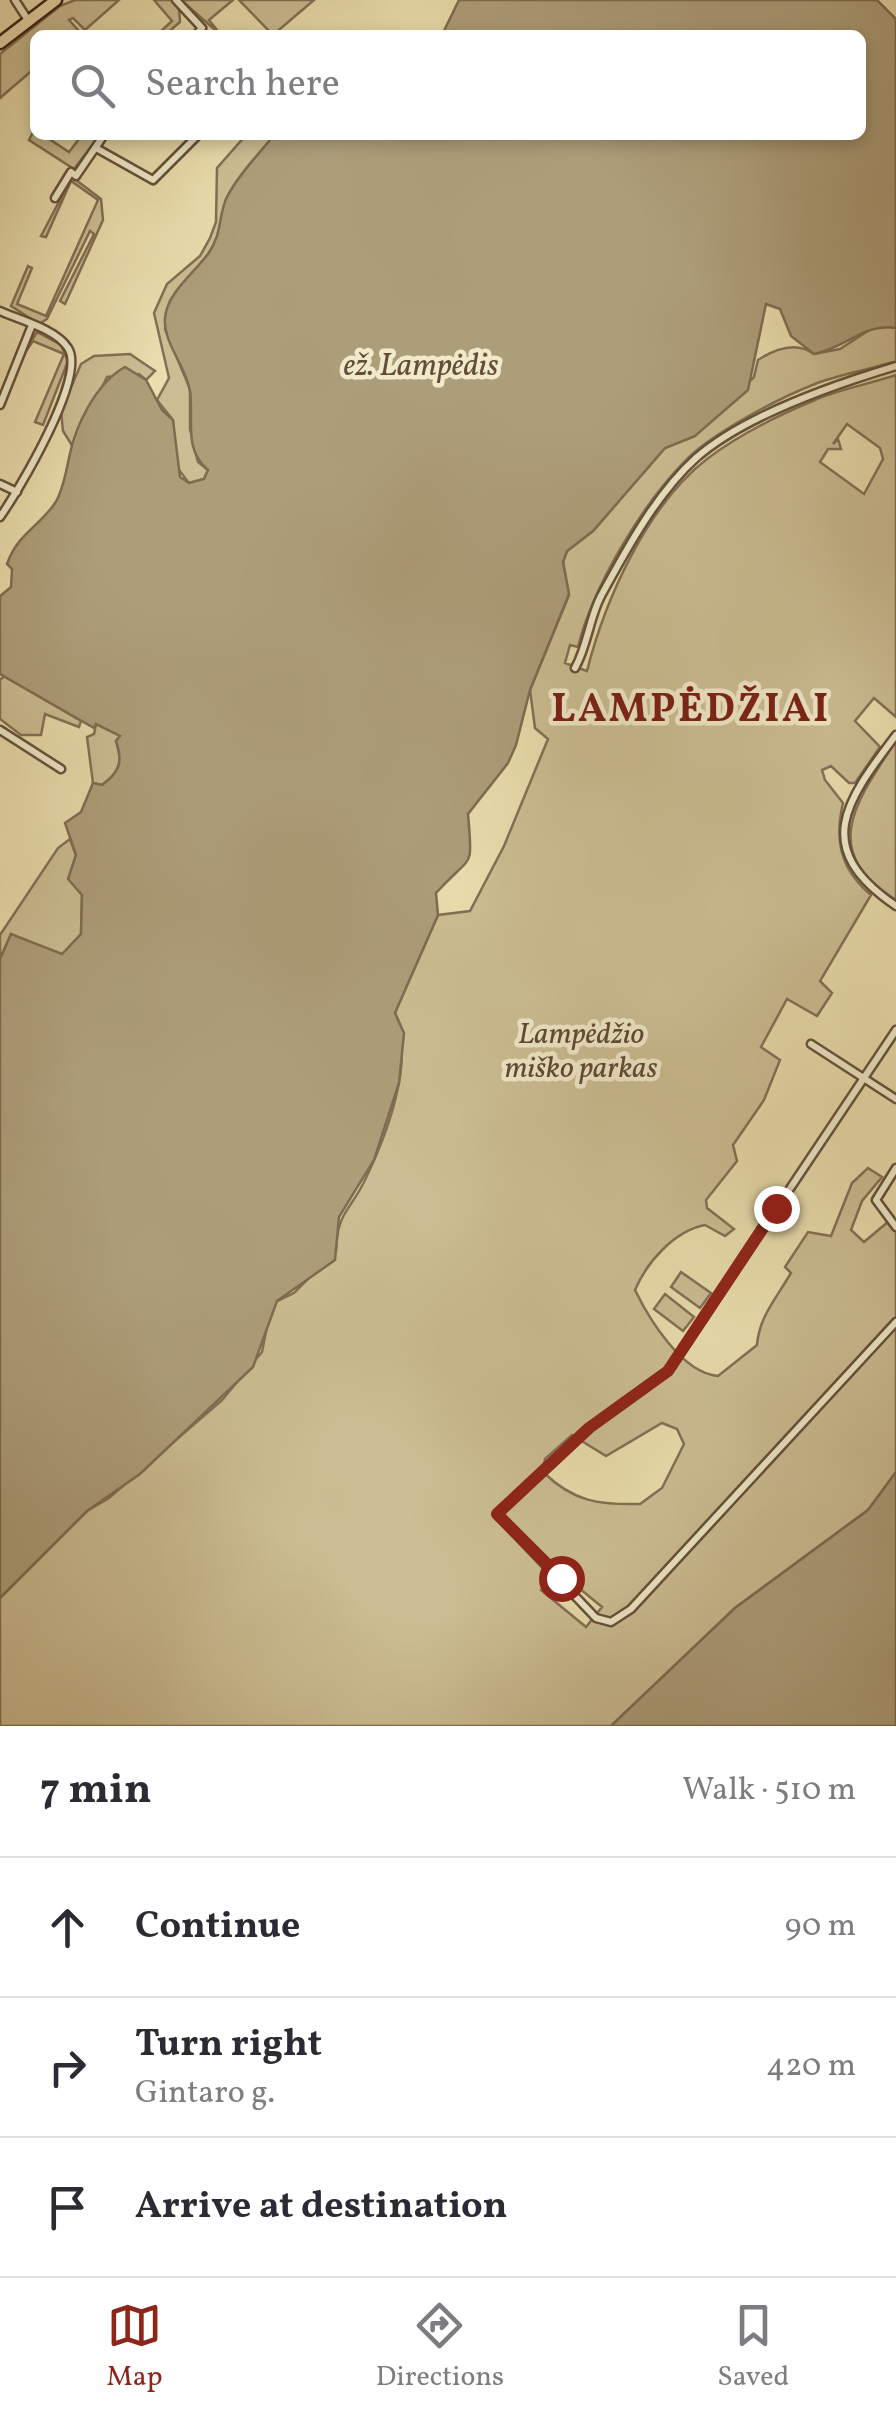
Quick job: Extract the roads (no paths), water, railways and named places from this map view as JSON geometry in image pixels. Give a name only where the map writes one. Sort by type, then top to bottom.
[{"type":"main road","points":[[0,43],[56,0]]},
{"type":"street","points":[[15,0],[28,20]]},
{"type":"street","points":[[176,0],[200,30]]},
{"type":"street","points":[[55,198],[71,172],[76,176],[101,140]]},
{"type":"street","points":[[96,148],[153,180],[193,140]]},
{"type":"street","points":[[0,311],[64,342],[74,364],[18,492],[0,518]]},
{"type":"street","points":[[0,405],[32,326]]},
{"type":"street","points":[[576,668],[586,649],[593,612],[618,565],[696,458],[815,391],[896,366]]},
{"type":"street","points":[[0,484],[18,492]]},
{"type":"street","points":[[0,730],[61,768]]},
{"type":"street","points":[[896,735],[852,796],[843,824],[851,866],[873,890],[896,906]]},
{"type":"street","points":[[896,1030],[668,1371],[589,1428],[497,1514],[596,1618],[612,1622],[631,1609],[896,1322]]},
{"type":"street","points":[[811,1044],[896,1099]]},
{"type":"street","points":[[896,1168],[876,1200],[896,1227]]},
{"type":"water","name":"ež. Lampėdis","points":[[459,0],[877,0],[896,19],[896,328],[874,329],[814,354],[791,336],[780,309],[766,304],[748,390],[695,436],[665,448],[593,531],[567,551],[563,562],[569,594],[530,690],[516,745],[508,763],[468,814],[468,860],[436,893],[438,915],[395,1013],[404,1033],[399,1083],[374,1160],[339,1217],[335,1260],[277,1301],[253,1367],[140,1474],[87,1511],[0,1598],[0,959],[11,934],[62,954],[81,934],[82,895],[68,879],[76,855],[65,823],[81,812],[93,783],[102,785],[113,776],[119,761],[116,741],[120,736],[96,724],[94,728],[0,674],[0,596],[11,587],[12,569],[7,564],[12,553],[58,498],[76,433],[88,406],[105,383],[125,367],[146,380],[162,410],[173,420],[180,477],[189,483],[204,479],[208,470],[192,443],[190,391],[165,318],[176,292],[213,246],[232,189],[270,140],[866,140],[866,30],[444,30]]},
{"type":"water","points":[[896,1472],[896,1726],[611,1726],[735,1608],[868,1510]]},
{"type":"district","name":"LAMPĖDŽIAI","points":[[691,711]]},
{"type":"park label","name":"Lampėdžio miško parkas","points":[[581,1052]]}]
